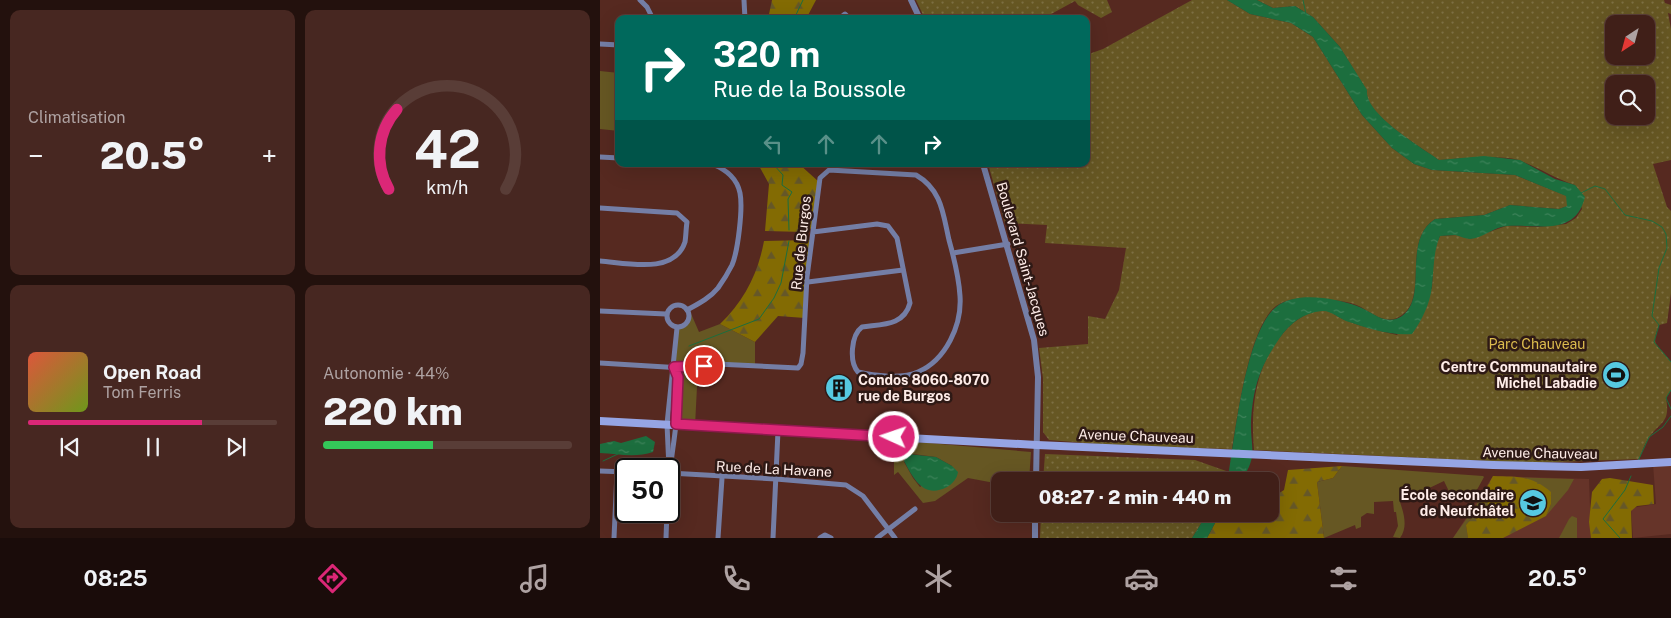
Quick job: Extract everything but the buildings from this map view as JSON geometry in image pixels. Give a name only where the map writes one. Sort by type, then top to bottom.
[{"type":"main road","name":"Avenue Chauveau","points":[[600,421],[676,429],[778,431],[1037,445],[1571,467],[1671,462]]},
{"type":"street","points":[[640,0],[647,7],[651,15]]},
{"type":"street","points":[[744,0],[745,15]]},
{"type":"street","points":[[911,0],[918,15]]},
{"type":"street","points":[[600,44],[615,45]]},
{"type":"street","points":[[600,157],[615,158]]},
{"type":"street","points":[[687,310],[699,304],[717,289],[732,264],[735,250],[741,205],[740,192],[730,174],[717,167]]},
{"type":"street","name":"Boulevard Saint-Jacques","points":[[984,167],[1008,244],[1034,340],[1038,377],[1036,472]]},
{"type":"street","name":"Rue de Burgos","points":[[671,367],[716,364],[798,368],[801,364],[803,353],[808,282],[820,178],[826,171],[916,175],[927,182],[937,193],[953,253]]},
{"type":"street","points":[[600,208],[677,213],[687,222],[685,241],[680,251],[669,261],[648,264],[600,261]]},
{"type":"street","points":[[813,232],[877,224],[888,226],[897,238],[910,303],[908,311],[896,322],[862,327],[857,330],[853,362],[858,372],[903,375],[918,373],[944,350],[951,340],[958,321],[960,296],[953,253],[1008,244]]},
{"type":"street","points":[[808,282],[903,270]]},
{"type":"street","points":[[666,314],[670,308],[676,305],[683,306],[687,310],[689,317],[687,323],[677,328]]},
{"type":"street","points":[[600,311],[666,314]]},
{"type":"street","points":[[666,314],[669,324],[677,328]]},
{"type":"street","points":[[668,458],[666,428],[671,367],[677,328]]},
{"type":"street","points":[[600,363],[671,367]]},
{"type":"street","points":[[671,367],[678,377],[676,429],[671,458]]},
{"type":"street","points":[[773,538],[778,431]]},
{"type":"street","points":[[600,471],[615,472]]},
{"type":"street","name":"Rue de La Havane","points":[[680,472],[722,478],[776,478],[837,483],[855,489],[863,496],[895,538]]},
{"type":"street","points":[[718,538],[722,478]]},
{"type":"street","points":[[877,538],[915,509]]},
{"type":"street","points":[[614,538],[615,516]]},
{"type":"street","points":[[1035,522],[1035,538]]},
{"type":"street","points":[[666,538],[667,523]]},
{"type":"street","points":[[820,538],[825,535],[831,538]]},
{"type":"shaded area","points":[[1671,462],[1671,534],[1633,538],[1631,508],[1656,504],[1653,464]]},
{"type":"shaded area","name":"École secondaire de Neufchâtel","points":[[1493,476],[1589,479],[1591,538],[1453,538]]},
{"type":"green space","points":[[772,0],[816,0],[808,15],[769,15]]},
{"type":"green space","points":[[916,0],[1107,0],[1112,12],[1101,18],[1078,5],[1075,1],[1049,15],[923,15]]},
{"type":"green space","points":[[1192,0],[1227,0],[1250,14],[1291,23],[1313,37],[1362,115],[1392,148],[1414,164],[1432,170],[1515,175],[1567,196],[1567,206],[1559,209],[1510,205],[1484,215],[1435,219],[1425,229],[1419,241],[1414,295],[1410,306],[1402,315],[1396,318],[1380,318],[1356,305],[1333,300],[1295,299],[1285,301],[1276,306],[1267,317],[1259,332],[1252,352],[1241,394],[1232,449],[1123,446],[1049,440],[1043,432],[1043,378],[1039,348],[1088,344],[1088,316],[1105,319],[1119,290],[1126,248],[1045,243],[1047,225],[1005,223],[989,167],[1090,167],[1090,54],[1103,49]]},
{"type":"green space","name":"Parc Chauveau","points":[[1257,0],[1664,0],[1665,3],[1671,5],[1671,14],[1668,13],[1671,29],[1671,160],[1653,164],[1667,207],[1671,211],[1671,293],[1667,323],[1659,325],[1655,342],[1671,362],[1671,390],[1666,398],[1667,413],[1665,418],[1647,440],[1639,459],[1529,463],[1254,450],[1253,415],[1258,382],[1263,366],[1271,351],[1293,323],[1311,312],[1324,310],[1358,325],[1397,335],[1432,288],[1434,250],[1440,236],[1457,235],[1470,239],[1506,226],[1539,227],[1566,224],[1576,218],[1582,209],[1575,185],[1521,161],[1493,157],[1439,160],[1408,139],[1374,110],[1368,100],[1367,91],[1340,47],[1313,17],[1295,6],[1273,8]]},
{"type":"green space","points":[[600,71],[615,73],[615,131],[600,129]]},
{"type":"green space","points":[[760,167],[802,167],[819,182],[813,227],[805,232],[765,231],[769,184]]},
{"type":"green space","points":[[811,240],[805,318],[778,316],[755,342],[720,324],[736,306],[749,286],[758,265],[764,241]]},
{"type":"green space","points":[[689,309],[699,332],[720,324],[755,342],[755,367],[716,364],[698,367],[695,426],[676,424],[678,366],[673,367],[677,328],[687,323],[689,317],[687,310]]},
{"type":"green space","points":[[894,440],[1031,452],[1030,472],[991,472],[991,482],[968,478],[935,501],[923,503],[898,472],[894,475]],"holes":[[[913,454],[936,457],[952,466],[920,487],[904,462]]]},
{"type":"green space","points":[[1045,454],[1195,460],[1229,472],[1044,472]]},
{"type":"green space","points":[[1342,466],[1484,477],[1473,497],[1470,494],[1454,502],[1444,481],[1400,502],[1405,525],[1400,538],[1393,537],[1398,526],[1393,501],[1374,502],[1374,514],[1367,513],[1361,517],[1361,527],[1356,529],[1355,525],[1324,538],[1317,482],[1333,478]]},
{"type":"green space","points":[[1342,466],[1333,478],[1317,482],[1324,538],[1207,538],[1216,522],[1279,522],[1279,493],[1284,490],[1288,470]]},
{"type":"green space","points":[[1493,476],[1524,478],[1537,482],[1551,492],[1551,504],[1546,516],[1503,538],[1468,538],[1466,525],[1483,505],[1481,498]]},
{"type":"green space","points":[[1511,477],[1574,479],[1568,490],[1546,516],[1551,504],[1526,478]]},
{"type":"green space","points":[[1610,478],[1653,485],[1654,504],[1637,506],[1631,511],[1632,538],[1591,538],[1589,522],[1592,492],[1602,479]]},
{"type":"green space","points":[[1481,498],[1483,505],[1466,525],[1468,538],[1453,538]]},
{"type":"green space","points":[[1572,516],[1577,518],[1577,538],[1559,538],[1569,519]]},
{"type":"green space","points":[[1041,522],[1202,522],[1192,538],[1040,538]]},
{"type":"water","points":[[1227,0],[1257,0],[1273,8],[1295,6],[1313,17],[1340,47],[1367,90],[1368,99],[1374,109],[1395,129],[1439,160],[1484,156],[1520,160],[1555,179],[1575,185],[1585,197],[1580,210],[1573,218],[1554,226],[1507,226],[1470,239],[1455,235],[1440,236],[1435,255],[1429,299],[1422,317],[1412,334],[1395,334],[1370,329],[1325,311],[1309,314],[1292,324],[1283,333],[1273,349],[1259,377],[1252,408],[1252,457],[1247,472],[1229,472],[1239,409],[1250,360],[1266,319],[1276,307],[1294,299],[1327,299],[1363,308],[1384,319],[1396,319],[1402,316],[1410,307],[1414,296],[1419,241],[1425,229],[1435,219],[1484,215],[1510,205],[1559,209],[1567,206],[1566,196],[1515,175],[1432,170],[1414,164],[1392,148],[1362,115],[1313,37],[1291,23],[1250,14]]},
{"type":"water","points":[[646,436],[655,442],[653,452],[634,455],[600,453],[600,444],[614,441],[621,443]]},
{"type":"water","points":[[908,454],[936,457],[952,466],[958,472],[957,477],[947,487],[932,491],[926,489],[916,481],[904,461]]},
{"type":"water","points":[[1202,522],[1216,522],[1207,538],[1192,538]]},
{"type":"waterway","points":[[796,15],[803,0]]},
{"type":"waterway","points":[[1303,0],[1306,14]]},
{"type":"waterway","points":[[776,167],[783,175],[782,185],[792,192],[788,199],[789,230]]},
{"type":"waterway","points":[[1581,193],[1595,186],[1605,189],[1625,215],[1652,221],[1662,227],[1666,234],[1667,248],[1659,268],[1652,316],[1659,325],[1654,342],[1671,362]]},
{"type":"waterway","points":[[689,346],[759,319],[774,298],[781,283],[789,241]]},
{"type":"waterway","points":[[1671,390],[1666,398],[1671,409]]},
{"type":"waterway","points":[[1638,461],[1649,437],[1663,427],[1671,416]]},
{"type":"waterway","points":[[603,461],[618,454]]},
{"type":"waterway","points":[[1620,538],[1603,519],[1625,490],[1631,476]]},
{"type":"place","name":"Centre Communautaire Michel Labadie","points":[[1616,375]]},
{"type":"place","name":"Condos 8060-8070 rue de Burgos","points":[[839,388]]},
{"type":"place","name":"École secondaire de Neufchâtel","points":[[1533,503]]},
{"type":"route","points":[[704,366],[674,367],[678,377],[676,424],[894,437]]}]
